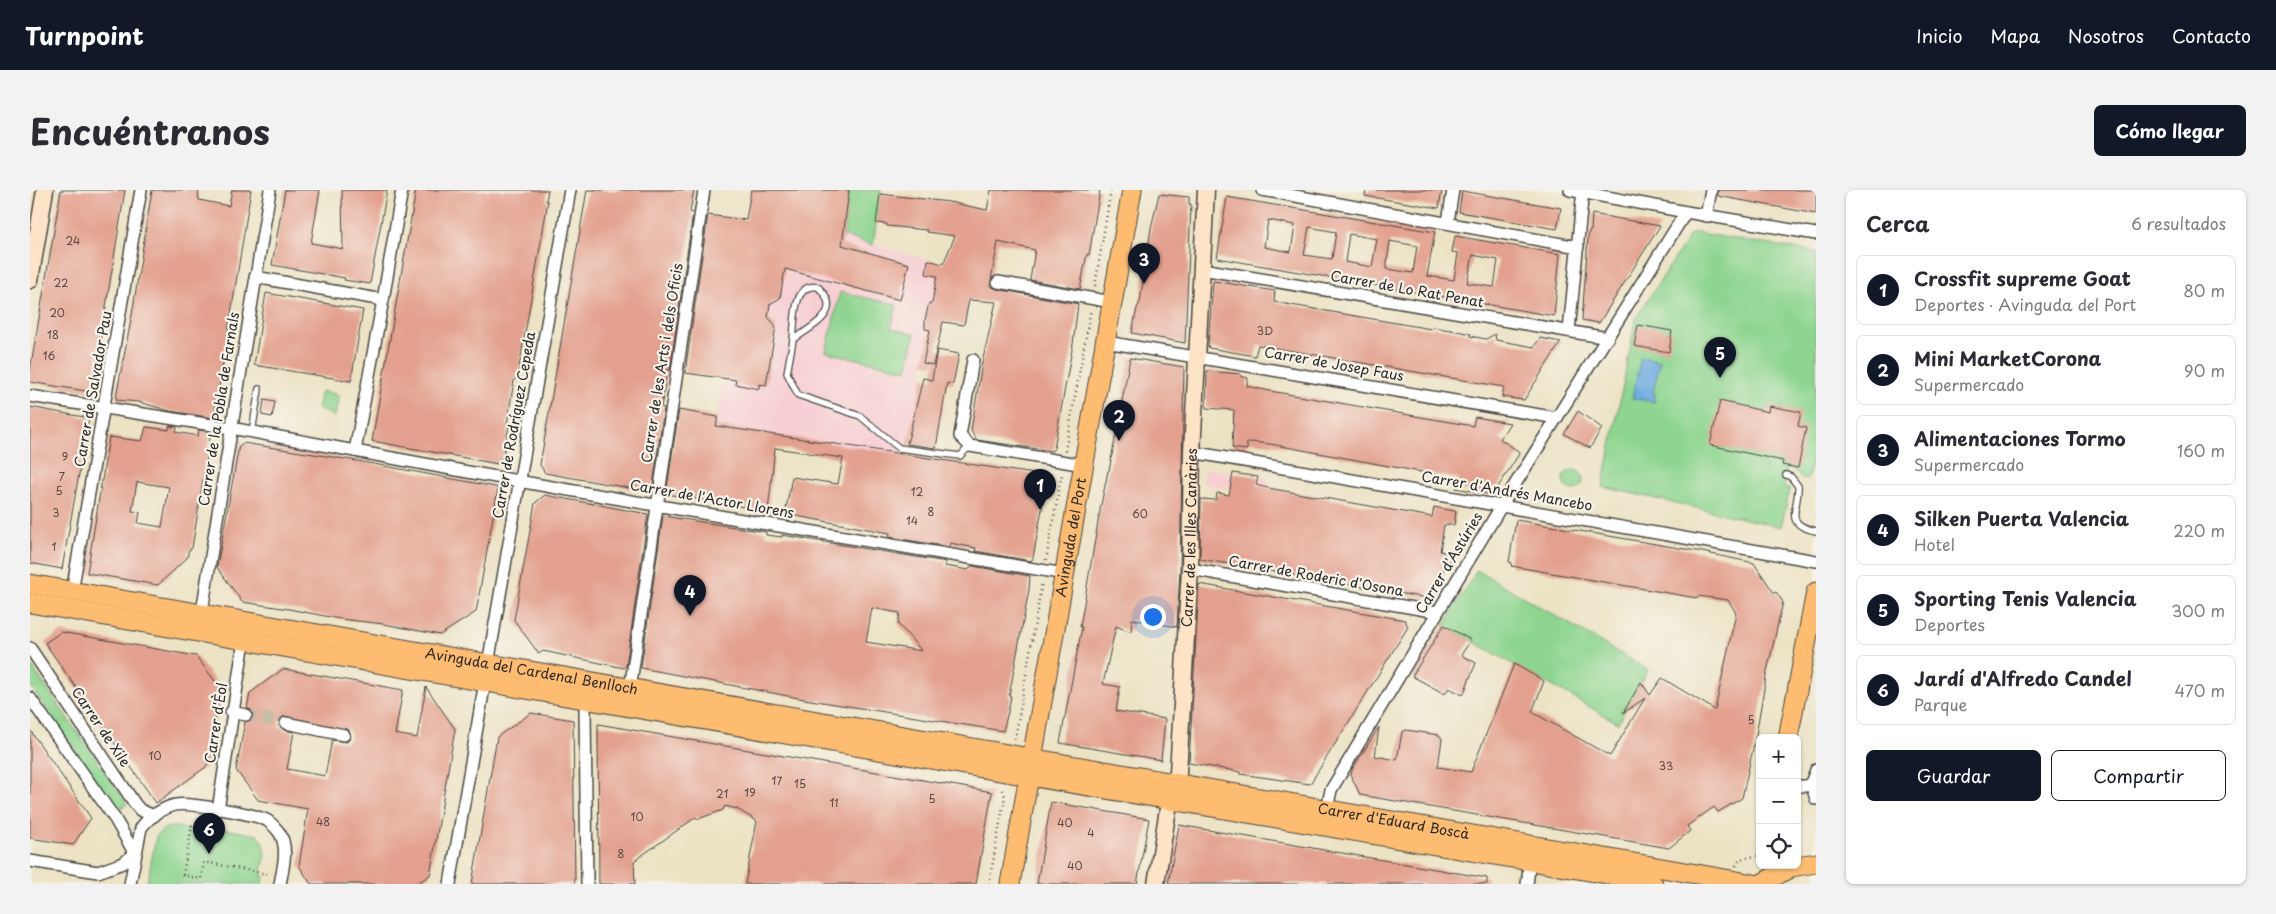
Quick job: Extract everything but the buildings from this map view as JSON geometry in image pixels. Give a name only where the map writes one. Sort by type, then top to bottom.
[{"type":"main road","name":"Avinguda del Port","points":[[1010,884],[1132,190]]},
{"type":"main road","name":"Avinguda del Cardenal Benlloch","points":[[30,584],[72,592],[200,624],[244,640],[486,673],[630,689],[1031,768]]},
{"type":"main road","points":[[1789,734],[1811,644],[1816,592]]},
{"type":"main road","name":"Avinguda del Cardenal Benlloch","points":[[30,603],[200,624],[486,673],[587,699],[1031,768]]},
{"type":"main road","name":"Carrer d'Eduard Boscà","points":[[1031,768],[1173,792],[1654,884]]},
{"type":"main road","name":"Carrer d'Eduard Boscà","points":[[1173,792],[1327,809],[1754,884]]},
{"type":"main road","points":[[1760,884],[1791,867],[1816,863]]},
{"type":"main road","points":[[1760,884],[1763,869]]},
{"type":"street","points":[[30,280],[34,227],[46,190]]},
{"type":"street","name":"Carrer de Salvador Pau","points":[[72,592],[105,409],[141,190]]},
{"type":"street","name":"Carrer de la Pobla de Farnals","points":[[200,624],[270,190]]},
{"type":"street","points":[[355,451],[402,190]]},
{"type":"street","name":"Carrer de Rodríguez Cepeda","points":[[450,884],[570,190]]},
{"type":"street","name":"Carrer de les Arts i dels Oficis","points":[[630,689],[704,190]]},
{"type":"street","name":"Carrer de les Illes Canàries","points":[[1156,884],[1178,773],[1190,570],[1192,452],[1199,356],[1206,190]]},
{"type":"street","points":[[1262,190],[1448,222],[1578,247]]},
{"type":"street","points":[[1331,202],[1332,190]]},
{"type":"street","points":[[1448,222],[1453,190]]},
{"type":"street","points":[[1570,190],[1706,216],[1816,234]]},
{"type":"street","points":[[1706,216],[1710,190]]},
{"type":"street","points":[[1569,331],[1583,191]]},
{"type":"street","name":"Carrer d'Astúries","points":[[1327,809],[1331,790],[1502,505],[1686,212]]},
{"type":"street","name":"Carrer de Lo Rat Penat","points":[[1202,269],[1608,338]]},
{"type":"street","points":[[255,277],[383,300]]},
{"type":"street","points":[[998,282],[1112,302]]},
{"type":"street","name":"Carrer de Josep Faus","points":[[1106,342],[1199,356],[1557,418]]},
{"type":"street","points":[[973,360],[960,436],[970,446],[1084,465]]},
{"type":"street","name":"Carrer de l'Actor Llorens","points":[[30,396],[231,428],[519,482],[1065,574]]},
{"type":"street","name":"Carrer d'Andrés Mancebo","points":[[1192,452],[1816,561]]},
{"type":"street","name":"Carrer de Roderic d'Osona","points":[[1190,570],[1438,612]]},
{"type":"street","name":"Carrer d'Èol","points":[[218,810],[231,712],[244,640]]},
{"type":"street","name":"Carrer de Xile","points":[[30,648],[135,804],[140,810],[154,816]]},
{"type":"street","points":[[30,698],[115,819],[136,854]]},
{"type":"street","points":[[587,699],[585,710],[587,884]]},
{"type":"street","points":[[231,712],[246,715]]},
{"type":"street","points":[[286,723],[344,735]]},
{"type":"street","points":[[1801,786],[1806,786],[1810,783],[1816,770]]},
{"type":"street","points":[[1810,783],[1816,799]]},
{"type":"street","points":[[130,884],[141,828],[145,822],[176,804],[257,817],[268,821],[280,832],[285,851],[280,884]]},
{"type":"street","points":[[30,861],[98,872],[123,863],[136,854]]},
{"type":"street","points":[[1526,884],[1530,861]]},
{"type":"lane","points":[[793,340],[828,313],[830,305],[828,298],[818,287],[806,288],[801,293],[798,301],[787,374],[798,395],[860,416],[899,448],[960,456],[970,446]]},
{"type":"lane","points":[[252,432],[259,389]]},
{"type":"lane","points":[[1786,475],[1791,477],[1798,486],[1794,515],[1795,521],[1799,527],[1816,531]]},
{"type":"path","points":[[1064,460],[1111,190]]},
{"type":"path","points":[[1045,567],[1062,473]]},
{"type":"path","points":[[1008,738],[1015,739],[1043,576]]},
{"type":"path","points":[[990,884],[1005,796],[1004,788],[994,786]]},
{"type":"path","points":[[192,825],[183,875],[201,879]]},
{"type":"path","points":[[1736,866],[1740,859],[1756,856]]},
{"type":"path","points":[[200,884],[204,862],[267,874]]},
{"type":"shaded area","points":[[748,232],[843,236],[943,264],[921,376],[923,378],[904,456],[716,426]]},
{"type":"shaded area","points":[[1204,468],[1269,479],[1267,495],[1203,484]]},
{"type":"green space","points":[[849,190],[881,190],[873,245],[843,236]]},
{"type":"green space","points":[[1692,232],[1816,252],[1816,439],[1808,479],[1799,477],[1800,474],[1794,472],[1794,469],[1787,468],[1784,486],[1790,489],[1781,527],[1603,487],[1636,318]]},
{"type":"green space","points":[[840,292],[897,305],[891,328],[915,334],[907,370],[826,352]]},
{"type":"green space","points":[[321,391],[339,395],[335,417],[317,408]]},
{"type":"green space","points":[[1573,470],[1580,473],[1583,480],[1580,487],[1573,490],[1566,487],[1563,480],[1566,473]]},
{"type":"green space","points":[[1477,570],[1648,670],[1618,723],[1444,625]]},
{"type":"green space","points":[[30,664],[127,804],[116,811],[30,685]]},
{"type":"green space","points":[[196,824],[258,835],[264,849],[261,875],[264,876],[262,884],[147,884],[156,837],[160,832],[169,827],[179,827],[195,831]]},
{"type":"water","points":[[1641,357],[1660,361],[1653,393],[1655,394],[1654,402],[1632,398]]},
{"type":"tunnel","points":[[246,715],[286,723]]},
{"type":"place","name":"Alimentaciones Tormo","points":[[1144,284]]},
{"type":"place","name":"Sporting Tenis Valencia","points":[[1720,378]]},
{"type":"place","name":"Mini MarketCorona","points":[[1119,441]]},
{"type":"place","name":"Crossfit supreme Goat","points":[[1040,510]]},
{"type":"place","name":"Silken Puerta Valencia","points":[[690,616]]},
{"type":"place","name":"Jardí d'Alfredo Candel","points":[[209,854]]}]
